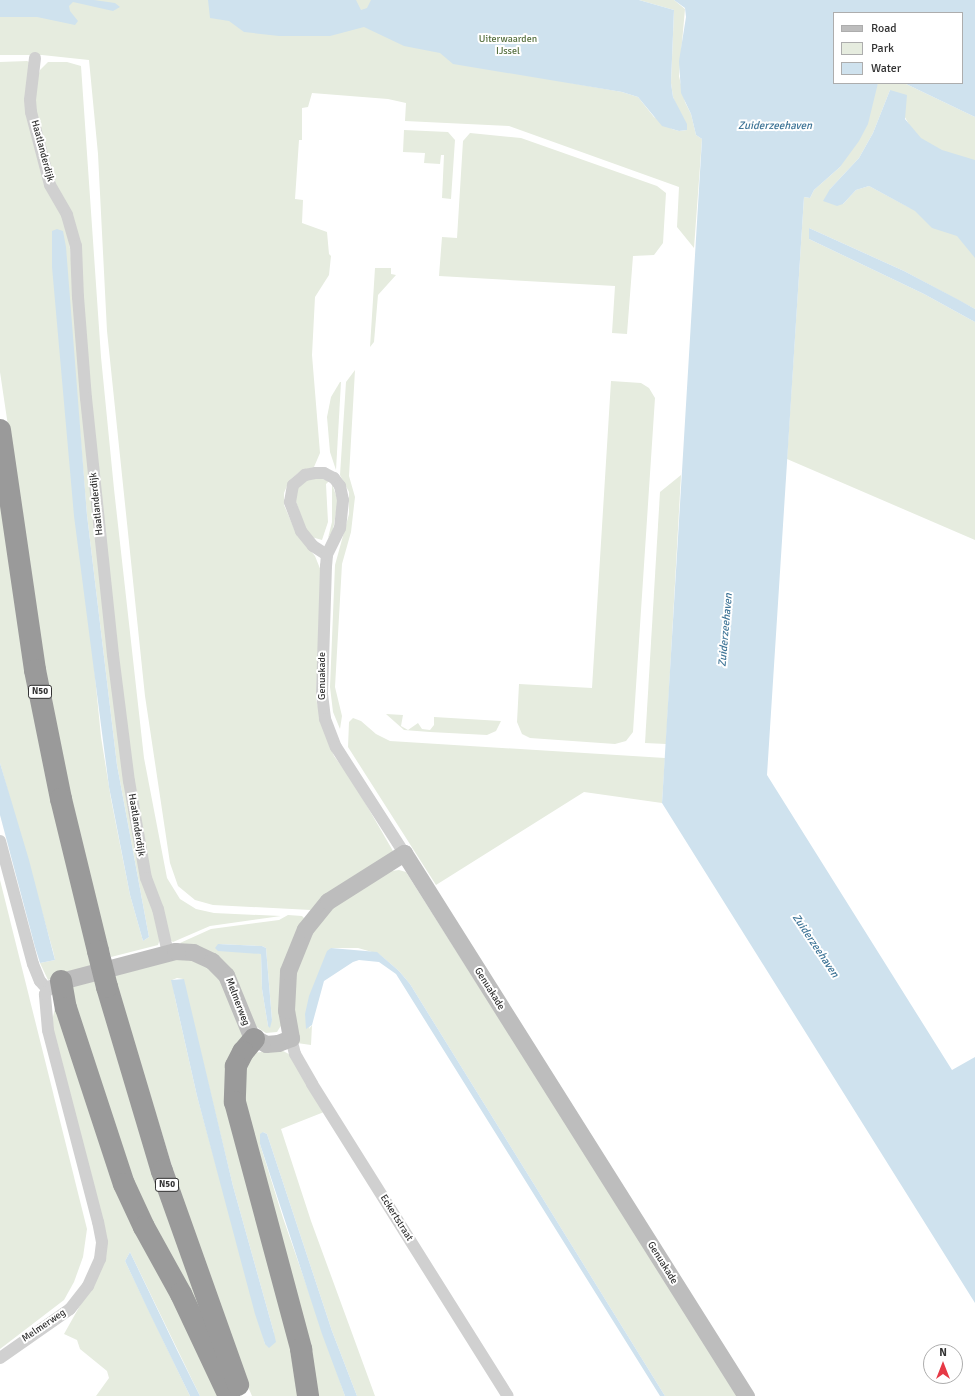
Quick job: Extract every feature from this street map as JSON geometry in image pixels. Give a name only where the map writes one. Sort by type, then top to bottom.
[{"type":"highway","name":"N50","points":[[0,430],[35,670],[61,799],[98,951],[107,987],[162,1171],[238,1392]]},
{"type":"highway","name":"N50","points":[[54,985],[66,1008],[124,1184],[144,1227],[238,1392]]},
{"type":"highway","points":[[254,1039],[243,1052],[236,1066],[235,1102],[301,1349],[308,1396]]},
{"type":"street","name":"Haatlanderdijk","points":[[35,58],[31,87],[31,112],[50,184],[69,220],[76,246],[78,297],[86,398],[113,655],[129,781],[146,878],[158,909],[168,953]]},
{"type":"street","name":"Genuakade","points":[[327,555],[313,546],[305,536],[290,502],[293,485],[305,475],[324,473],[334,478],[342,492],[340,528],[327,555],[322,694],[325,719],[336,746],[746,1396]]},
{"type":"street","points":[[0,841],[33,964],[40,981],[54,985]]},
{"type":"street","points":[[254,1039],[274,1044],[291,1038],[286,1010],[288,971],[304,930],[328,901],[404,854]]},
{"type":"street","name":"Melmerweg","points":[[0,1358],[70,1309],[88,1286],[100,1259],[102,1242],[98,1222],[49,1038],[44,998],[54,985],[168,953],[193,952],[218,966],[230,980],[245,1025],[254,1039]]},
{"type":"street","name":"Eckertstraat","points":[[291,1038],[295,1054],[312,1084],[508,1396]]},
{"type":"green space","name":"Uiterwaarden IJssel","points":[[0,0],[536,0],[571,83],[622,92],[638,97],[654,117],[672,129],[679,131],[687,130],[673,97],[671,83],[674,10],[639,0],[674,0],[685,9],[679,76],[685,102],[691,114],[696,135],[702,139],[694,248],[677,227],[679,187],[509,126],[405,121],[406,103],[388,99],[312,93],[308,107],[302,108],[302,140],[299,140],[295,199],[303,200],[302,223],[327,232],[329,254],[331,256],[329,275],[315,297],[312,355],[320,453],[314,467],[298,473],[289,481],[284,493],[284,505],[296,533],[315,556],[321,571],[316,699],[321,718],[334,756],[352,780],[393,851],[311,910],[213,905],[195,900],[178,886],[170,863],[145,696],[107,331],[98,154],[89,60],[42,55],[0,55]]},
{"type":"green space","points":[[27,61],[32,63],[27,96],[68,228],[109,653],[160,939],[158,945],[111,957],[84,865],[53,729],[0,372],[0,62]],"holes":[[[63,231],[87,515],[117,765],[149,937],[143,941],[130,895],[111,799],[101,737],[94,666]]]},
{"type":"green space","points":[[48,62],[67,62],[81,66],[101,357],[114,489],[144,758],[167,878],[180,899],[196,909],[214,913],[281,916],[210,926],[173,942],[170,940],[150,878],[133,781],[96,468],[82,290],[59,194],[36,119],[36,83],[40,70]]},
{"type":"green space","points":[[878,84],[906,84],[975,117],[975,309],[904,271],[809,228],[809,239],[924,294],[975,322],[975,540],[787,459],[804,197],[810,198],[814,190],[840,167]],"holes":[[[890,90],[912,130],[910,208],[869,186],[856,190],[843,204],[830,189],[859,158],[873,133]]]},
{"type":"green space","points":[[404,130],[448,132],[455,140],[451,199],[442,198],[444,155],[441,155],[440,164],[424,163],[425,153],[403,152]]},
{"type":"green space","points":[[470,133],[521,138],[657,186],[666,193],[663,243],[654,255],[633,256],[627,334],[612,333],[615,286],[439,276],[442,237],[457,238],[463,141]]},
{"type":"green space","points":[[375,268],[391,268],[391,274],[396,275],[378,295],[374,342],[370,347]]},
{"type":"green space","points":[[355,370],[349,476],[355,497],[351,532],[342,564],[335,687],[342,716],[340,729],[333,712],[330,687],[335,565],[349,514],[349,492],[340,475],[346,382]]},
{"type":"green space","points":[[611,381],[641,383],[649,388],[655,398],[633,732],[626,741],[615,744],[530,738],[522,734],[517,722],[519,684],[592,688]]},
{"type":"green space","points":[[340,382],[336,470],[330,452],[327,417],[331,397]]},
{"type":"green space","points":[[681,475],[666,744],[645,743],[660,492]]},
{"type":"green space","points":[[316,477],[329,481],[326,484],[328,522],[322,540],[308,536],[294,496],[301,482]]},
{"type":"green space","points":[[332,484],[338,501],[333,530],[328,538],[332,522]]},
{"type":"green space","points":[[0,486],[95,966],[48,980],[40,963],[55,960],[0,763]]},
{"type":"green space","points":[[386,714],[403,715],[401,726],[408,730],[418,723],[422,729],[430,730],[434,725],[434,717],[501,721],[496,731],[487,735],[430,732],[404,730]]},
{"type":"green space","points":[[353,718],[361,721],[376,734],[390,741],[665,758],[662,803],[584,792],[436,885],[348,747],[349,722]]},
{"type":"green space","points":[[399,870],[406,872],[739,1396],[665,1396],[410,984],[399,971],[379,954],[358,948],[331,948],[309,1029],[312,1025],[311,1045],[297,1043],[291,989],[307,938],[333,906],[391,871]]},
{"type":"green space","points":[[0,880],[87,1229],[83,1257],[74,1282],[64,1300],[0,1349]]},
{"type":"green space","points":[[288,915],[302,916],[305,919],[282,1024],[277,1032],[266,1033],[255,1026],[244,1001],[180,943],[211,929],[279,920]],"holes":[[[218,944],[262,946],[266,948],[272,1020],[268,1026],[262,989],[261,954]]]},
{"type":"green space","points":[[184,956],[218,972],[243,1036],[234,1059],[306,1396],[252,1396],[228,1340],[201,1260],[112,972]],"holes":[[[177,978],[183,979],[233,1186],[274,1333],[265,1344],[197,1096],[172,980]]]},
{"type":"green space","points":[[97,976],[237,1396],[200,1396],[130,1252],[125,1261],[190,1396],[96,1396],[109,1378],[107,1371],[80,1349],[77,1340],[64,1334],[100,1270],[94,1188],[51,1025],[55,1008],[65,993],[78,983]]},
{"type":"green space","points":[[281,1050],[289,1054],[324,1112],[281,1129],[311,1221],[375,1396],[357,1396],[332,1331],[267,1134],[263,1132],[260,1144],[283,1218],[345,1396],[314,1396],[237,1091],[251,1053]]},
{"type":"water","points":[[0,0],[94,0],[115,3],[120,7],[113,11],[73,2],[69,6],[70,11],[78,21],[75,25],[37,17],[0,17]]},
{"type":"water","points":[[208,0],[356,0],[361,10],[367,8],[371,0],[639,0],[674,10],[671,83],[673,97],[687,124],[687,130],[679,131],[662,126],[638,97],[622,92],[453,64],[440,53],[404,46],[364,27],[330,36],[279,36],[244,32],[229,21],[210,18]]},
{"type":"water","name":"Zuiderzeehaven","points":[[674,0],[975,0],[975,117],[906,84],[963,84],[963,12],[833,12],[833,84],[878,84],[868,124],[859,141],[840,167],[814,190],[810,198],[804,197],[767,775],[952,1070],[975,1057],[975,1303],[662,803],[702,139],[696,135],[691,114],[681,93],[679,61],[686,17],[685,8]]},
{"type":"water","points":[[890,90],[907,95],[905,119],[921,138],[942,150],[975,160],[975,258],[957,236],[932,228],[915,211],[869,186],[856,190],[843,204],[837,206],[823,201],[830,189],[859,158],[873,133]]},
{"type":"water","points":[[809,228],[904,271],[975,309],[975,322],[924,294],[809,239]]},
{"type":"water","points":[[57,229],[63,231],[66,247],[87,515],[117,765],[149,937],[143,941],[130,895],[109,787],[74,516],[52,267],[52,231]]},
{"type":"water","points":[[0,763],[29,860],[55,960],[40,963],[35,947],[0,815]]},
{"type":"water","points":[[218,944],[262,946],[266,948],[272,1020],[270,1028],[268,1026],[262,989],[261,954],[218,951],[215,948]]},
{"type":"water","points":[[331,948],[377,952],[399,971],[410,984],[665,1396],[660,1396],[396,974],[379,962],[359,960],[353,962],[324,981],[312,1025],[306,1029],[305,1014],[309,996],[327,951]]},
{"type":"water","points":[[184,979],[233,1186],[274,1333],[276,1342],[269,1348],[265,1344],[255,1314],[197,1096],[171,980]]},
{"type":"water","points":[[263,1132],[267,1134],[332,1331],[357,1396],[345,1396],[322,1334],[260,1144],[260,1134]]},
{"type":"water","points":[[130,1252],[200,1396],[190,1396],[150,1314],[125,1261]]}]
